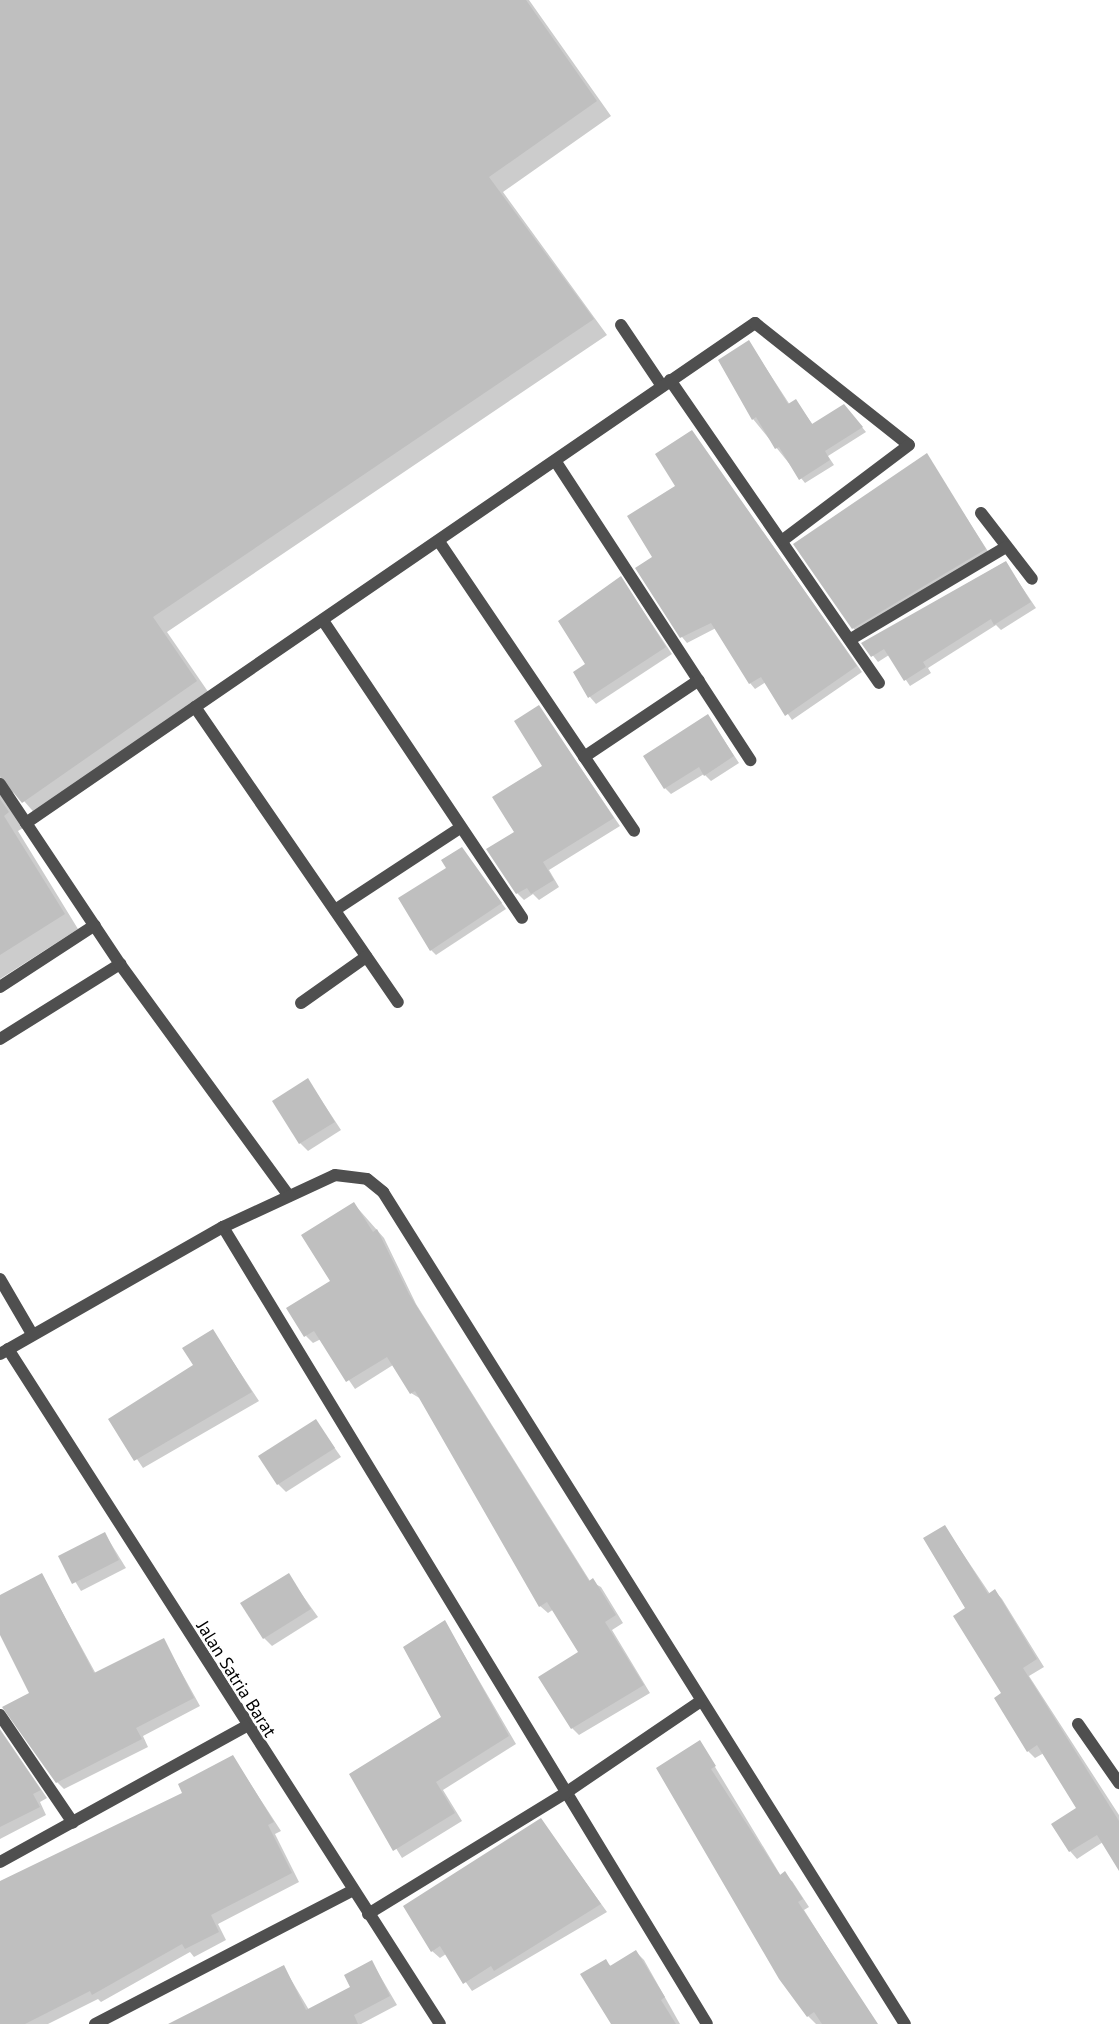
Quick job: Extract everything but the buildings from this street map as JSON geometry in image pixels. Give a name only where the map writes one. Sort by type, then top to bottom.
[{"type":"street","points":[[26,823],[440,543],[750,324],[759,323],[906,438],[904,452],[783,540]]},
{"type":"street","points":[[621,325],[783,540],[879,683]]},
{"type":"street","points":[[556,462],[750,760]]},
{"type":"street","points":[[981,513],[1032,579]]},
{"type":"street","points":[[440,543],[634,831]]},
{"type":"street","points":[[851,639],[1006,548]]},
{"type":"street","points":[[324,622],[522,918]]},
{"type":"street","points":[[584,757],[699,680]]},
{"type":"street","points":[[195,707],[398,1002]]},
{"type":"street","points":[[0,784],[120,964],[289,1196]]},
{"type":"street","points":[[335,910],[460,828]]},
{"type":"street","points":[[0,987],[95,926]]},
{"type":"street","points":[[300,1003],[366,957]]},
{"type":"street","points":[[0,1039],[120,964]]},
{"type":"street","points":[[4,1351],[223,1227],[289,1196],[348,1173],[367,1179],[382,1192],[905,2024]]},
{"type":"street","points":[[223,1227],[564,1794],[707,2024]]},
{"type":"street","points":[[0,1279],[32,1334]]},
{"type":"street","name":"Jalan Satria Barat","points":[[4,1351],[245,1727],[440,2024]]},
{"type":"street","points":[[368,1914],[564,1794],[701,1701]]},
{"type":"street","points":[[0,1714],[73,1823]]},
{"type":"street","points":[[1078,1724],[1119,1783]]},
{"type":"street","points":[[0,1862],[245,1727]]},
{"type":"street","points":[[95,2024],[352,1891]]}]
